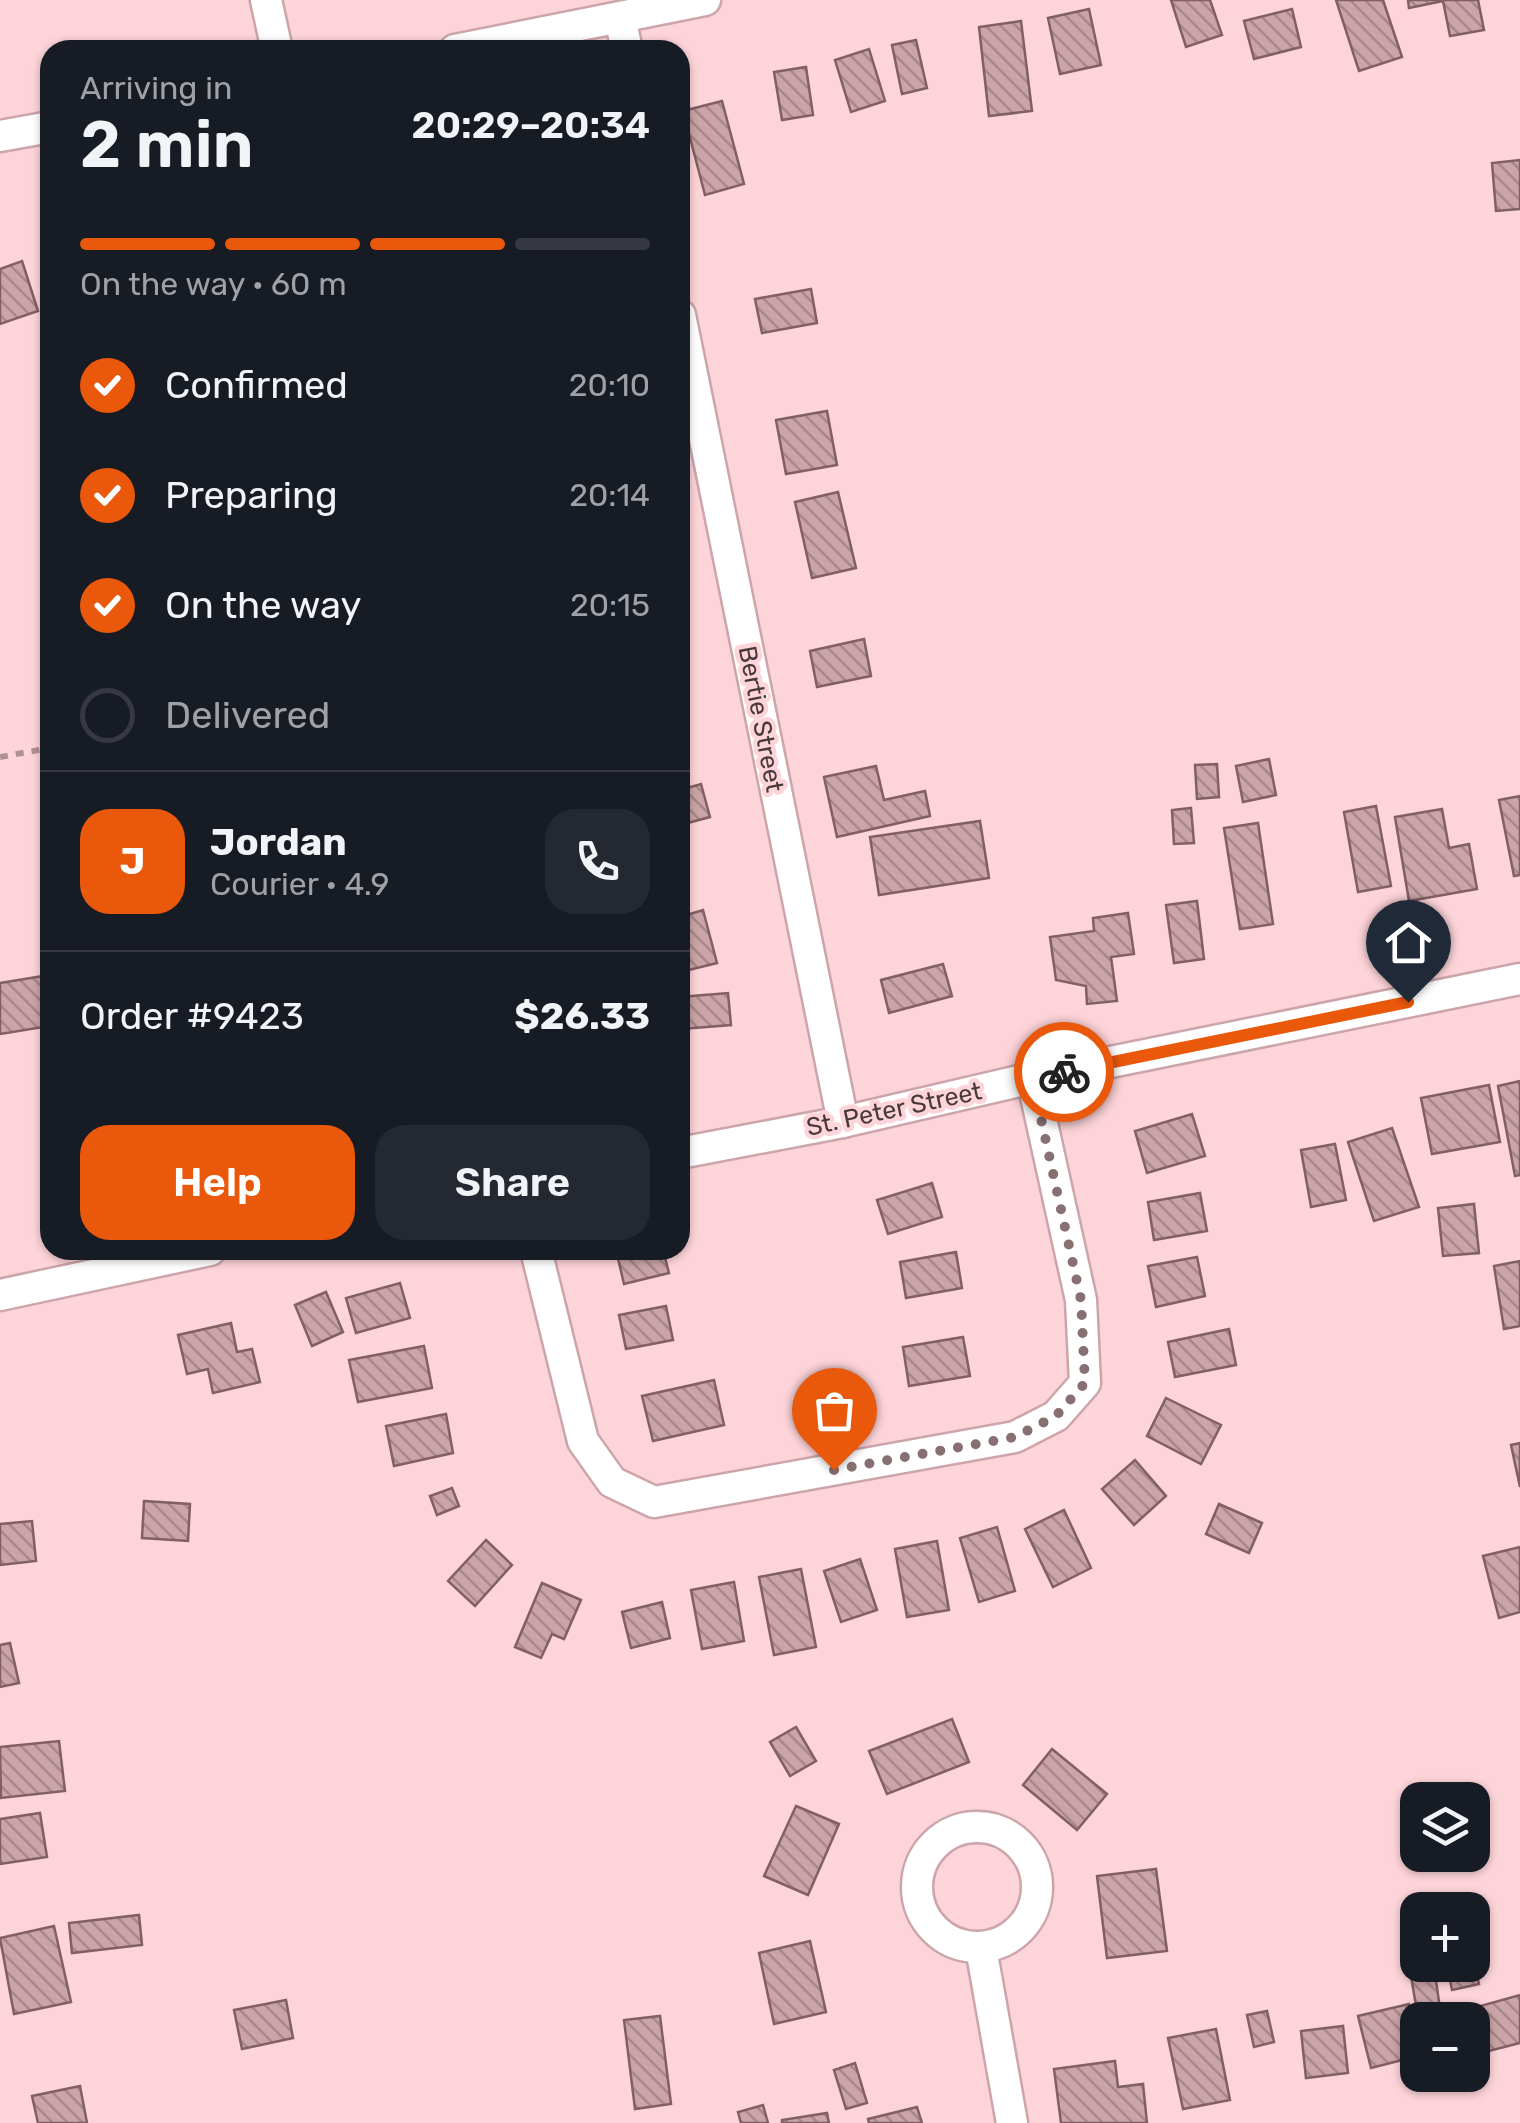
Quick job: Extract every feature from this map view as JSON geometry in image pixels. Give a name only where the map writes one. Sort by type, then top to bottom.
[{"type":"street","points":[[266,0],[274,40]]},
{"type":"street","points":[[507,40],[704,0]]},
{"type":"street","points":[[620,18],[624,40]]},
{"type":"street","points":[[0,136],[40,128]]},
{"type":"street","name":"Bertie Street","points":[[690,365],[843,1122]]},
{"type":"street","name":"St. Peter Street","points":[[690,1150],[843,1122],[1032,1078],[1520,979]]},
{"type":"street","points":[[538,1260],[582,1441],[612,1482],[654,1502],[1015,1437],[1056,1416],[1085,1383],[1081,1300],[1032,1078]]},
{"type":"street","points":[[0,1296],[164,1260]]},
{"type":"street","points":[[961,1828],[991,1829],[1018,1842],[1037,1877],[1037,1897],[1031,1916],[1018,1932],[1001,1943],[981,1948],[943,1938],[929,1925],[916,1887],[919,1868],[929,1850],[943,1836],[961,1828]]},
{"type":"street","points":[[981,1948],[1012,2123]]},
{"type":"path","points":[[0,757],[40,750]]},
{"type":"building","points":[[1171,0],[1210,0],[1222,35],[1186,47]]},
{"type":"building","points":[[1336,0],[1383,0],[1402,57],[1359,71]]},
{"type":"building","points":[[1408,0],[1478,0],[1484,30],[1450,36],[1443,1],[1409,8]]},
{"type":"building","points":[[1089,9],[1101,65],[1060,74],[1048,18]]},
{"type":"building","points":[[1292,9],[1301,47],[1254,59],[1244,21]]},
{"type":"building","points":[[1021,21],[1032,111],[989,116],[979,27]]},
{"type":"building","points":[[916,40],[927,88],[902,94],[892,45]]},
{"type":"building","points":[[869,49],[885,101],[851,112],[835,60]]},
{"type":"building","points":[[806,67],[813,115],[782,120],[774,72]]},
{"type":"building","points":[[722,101],[744,184],[705,195],[690,138],[690,109]]},
{"type":"building","points":[[1520,160],[1520,209],[1496,211],[1492,163]]},
{"type":"building","points":[[22,261],[38,311],[0,324],[0,269]]},
{"type":"building","points":[[811,289],[817,323],[762,333],[755,299]]},
{"type":"building","points":[[827,411],[837,465],[786,474],[776,420]]},
{"type":"building","points":[[838,492],[856,568],[812,578],[795,502]]},
{"type":"building","points":[[864,639],[871,676],[817,687],[810,651]]},
{"type":"building","points":[[1269,759],[1276,795],[1243,802],[1236,766]]},
{"type":"building","points":[[1217,764],[1219,797],[1197,799],[1195,765]]},
{"type":"building","points":[[876,766],[884,800],[925,791],[930,816],[837,837],[824,777]]},
{"type":"building","points":[[701,784],[710,817],[690,822],[690,787]]},
{"type":"building","points":[[1520,796],[1520,875],[1514,876],[1499,800]]},
{"type":"building","points":[[1376,806],[1391,886],[1358,892],[1344,812]]},
{"type":"building","points":[[1191,808],[1194,843],[1174,844],[1172,810]]},
{"type":"building","points":[[1442,809],[1449,848],[1469,844],[1477,889],[1409,901],[1395,817]]},
{"type":"building","points":[[980,821],[989,878],[879,895],[870,837]]},
{"type":"building","points":[[1258,823],[1273,924],[1240,929],[1224,828]]},
{"type":"building","points":[[1197,901],[1204,959],[1174,963],[1166,905]]},
{"type":"building","points":[[703,910],[717,963],[690,970],[690,914]]},
{"type":"building","points":[[1128,913],[1134,954],[1111,957],[1117,1001],[1087,1004],[1086,986],[1056,980],[1050,937],[1094,931],[1093,918]]},
{"type":"building","points":[[943,964],[952,996],[889,1013],[881,980]]},
{"type":"building","points":[[40,976],[40,1028],[0,1034],[0,983]]},
{"type":"building","points":[[728,993],[731,1025],[690,1028],[690,996]]},
{"type":"building","points":[[1520,1081],[1520,1175],[1515,1176],[1498,1086]]},
{"type":"building","points":[[1489,1085],[1500,1142],[1432,1154],[1421,1098]]},
{"type":"building","points":[[1192,1114],[1205,1156],[1147,1173],[1135,1131]]},
{"type":"building","points":[[1392,1128],[1419,1207],[1374,1221],[1348,1142]]},
{"type":"building","points":[[1335,1144],[1346,1200],[1311,1207],[1301,1150]]},
{"type":"building","points":[[932,1183],[942,1217],[888,1234],[877,1200]]},
{"type":"building","points":[[1200,1193],[1207,1231],[1154,1240],[1148,1202]]},
{"type":"building","points":[[1474,1204],[1479,1253],[1443,1256],[1438,1208]]},
{"type":"building","points":[[956,1252],[962,1288],[906,1298],[900,1262]]},
{"type":"building","points":[[1197,1257],[1205,1296],[1156,1307],[1148,1266]]},
{"type":"building","points":[[618,1260],[666,1260],[669,1273],[624,1284]]},
{"type":"building","points":[[1520,1261],[1520,1326],[1504,1329],[1494,1266]]},
{"type":"building","points":[[400,1283],[410,1318],[356,1333],[346,1298]]},
{"type":"building","points":[[326,1292],[343,1332],[312,1346],[295,1305]]},
{"type":"building","points":[[666,1306],[673,1340],[626,1349],[619,1315]]},
{"type":"building","points":[[231,1323],[237,1352],[252,1349],[260,1382],[213,1393],[208,1369],[187,1374],[178,1335]]},
{"type":"building","points":[[1229,1329],[1236,1365],[1175,1377],[1168,1342]]},
{"type":"building","points":[[963,1337],[970,1376],[909,1386],[903,1347]]},
{"type":"building","points":[[424,1346],[432,1388],[358,1402],[349,1360]]},
{"type":"building","points":[[714,1380],[724,1425],[653,1441],[642,1396]]},
{"type":"building","points":[[1166,1398],[1221,1425],[1201,1464],[1147,1436]]},
{"type":"building","points":[[446,1414],[453,1453],[394,1466],[386,1426]]},
{"type":"building","points":[[1520,1443],[1520,1487],[1511,1445]]},
{"type":"building","points":[[1135,1460],[1166,1496],[1134,1525],[1102,1489]]},
{"type":"building","points":[[452,1488],[459,1506],[437,1515],[430,1496]]},
{"type":"building","points":[[144,1501],[190,1504],[188,1541],[142,1538]]},
{"type":"building","points":[[1219,1504],[1262,1523],[1249,1553],[1206,1534]]},
{"type":"building","points":[[1064,1510],[1091,1568],[1053,1587],[1025,1529]]},
{"type":"building","points":[[32,1521],[36,1561],[0,1565],[0,1524]]},
{"type":"building","points":[[997,1527],[1015,1591],[979,1602],[960,1538]]},
{"type":"building","points":[[486,1540],[512,1565],[475,1606],[448,1581]]},
{"type":"building","points":[[937,1541],[949,1610],[907,1617],[895,1549]]},
{"type":"building","points":[[1520,1547],[1520,1612],[1499,1618],[1483,1556]]},
{"type":"building","points":[[860,1559],[877,1610],[841,1622],[824,1571]]},
{"type":"building","points":[[801,1569],[816,1647],[774,1655],[759,1577]]},
{"type":"building","points":[[734,1582],[744,1641],[702,1649],[691,1590]]},
{"type":"building","points":[[542,1583],[581,1600],[564,1639],[552,1634],[541,1658],[515,1647]]},
{"type":"building","points":[[662,1602],[670,1638],[631,1648],[622,1612]]},
{"type":"building","points":[[10,1643],[19,1683],[0,1687],[0,1645]]},
{"type":"building","points":[[952,1719],[969,1762],[887,1794],[869,1751]]},
{"type":"building","points":[[796,1727],[816,1761],[790,1776],[770,1742]]},
{"type":"building","points":[[59,1741],[65,1791],[1,1798],[0,1747]]},
{"type":"building","points":[[1052,1749],[1107,1794],[1077,1830],[1023,1785]]},
{"type":"building","points":[[796,1806],[839,1824],[808,1895],[764,1876]]},
{"type":"building","points":[[40,1813],[47,1857],[0,1864],[0,1819]]},
{"type":"building","points":[[1156,1869],[1167,1951],[1107,1958],[1097,1876]]},
{"type":"building","points":[[139,1915],[142,1945],[72,1953],[69,1923]]},
{"type":"building","points":[[54,1926],[71,2002],[14,2014],[0,1938]]},
{"type":"building","points":[[810,1941],[826,2012],[774,2024],[759,1953]]},
{"type":"building","points":[[1412,1982],[1436,1982],[1439,2002],[1415,2002]]},
{"type":"building","points":[[1450,1982],[1479,1982],[1479,1984],[1452,1990]]},
{"type":"building","points":[[1520,1995],[1520,2043],[1490,2051],[1490,2003]]},
{"type":"building","points":[[286,2000],[293,2038],[242,2049],[234,2010]]},
{"type":"building","points":[[1400,2006],[1400,2061],[1371,2068],[1358,2016]]},
{"type":"building","points":[[1267,2011],[1274,2042],[1254,2047],[1247,2015]]},
{"type":"building","points":[[660,2016],[671,2104],[635,2109],[624,2020]]},
{"type":"building","points":[[1343,2026],[1348,2073],[1306,2078],[1301,2031]]},
{"type":"building","points":[[1216,2029],[1230,2100],[1183,2109],[1168,2038]]},
{"type":"building","points":[[1115,2061],[1118,2087],[1143,2084],[1147,2123],[1061,2123],[1054,2069]]},
{"type":"building","points":[[855,2063],[867,2103],[846,2109],[834,2070]]},
{"type":"building","points":[[80,2086],[87,2123],[38,2123],[32,2096]]},
{"type":"building","points":[[763,2105],[768,2123],[741,2123],[738,2112]]},
{"type":"building","points":[[917,2107],[922,2123],[869,2123],[868,2119]]},
{"type":"building","points":[[827,2113],[829,2123],[782,2123],[782,2120]]},
{"type":"way so far","points":[[834,1470],[1015,1437],[1056,1416],[1085,1383],[1081,1300],[1032,1078],[1064,1072]]},
{"type":"route","points":[[1064,1072],[1408,1002]]}]
